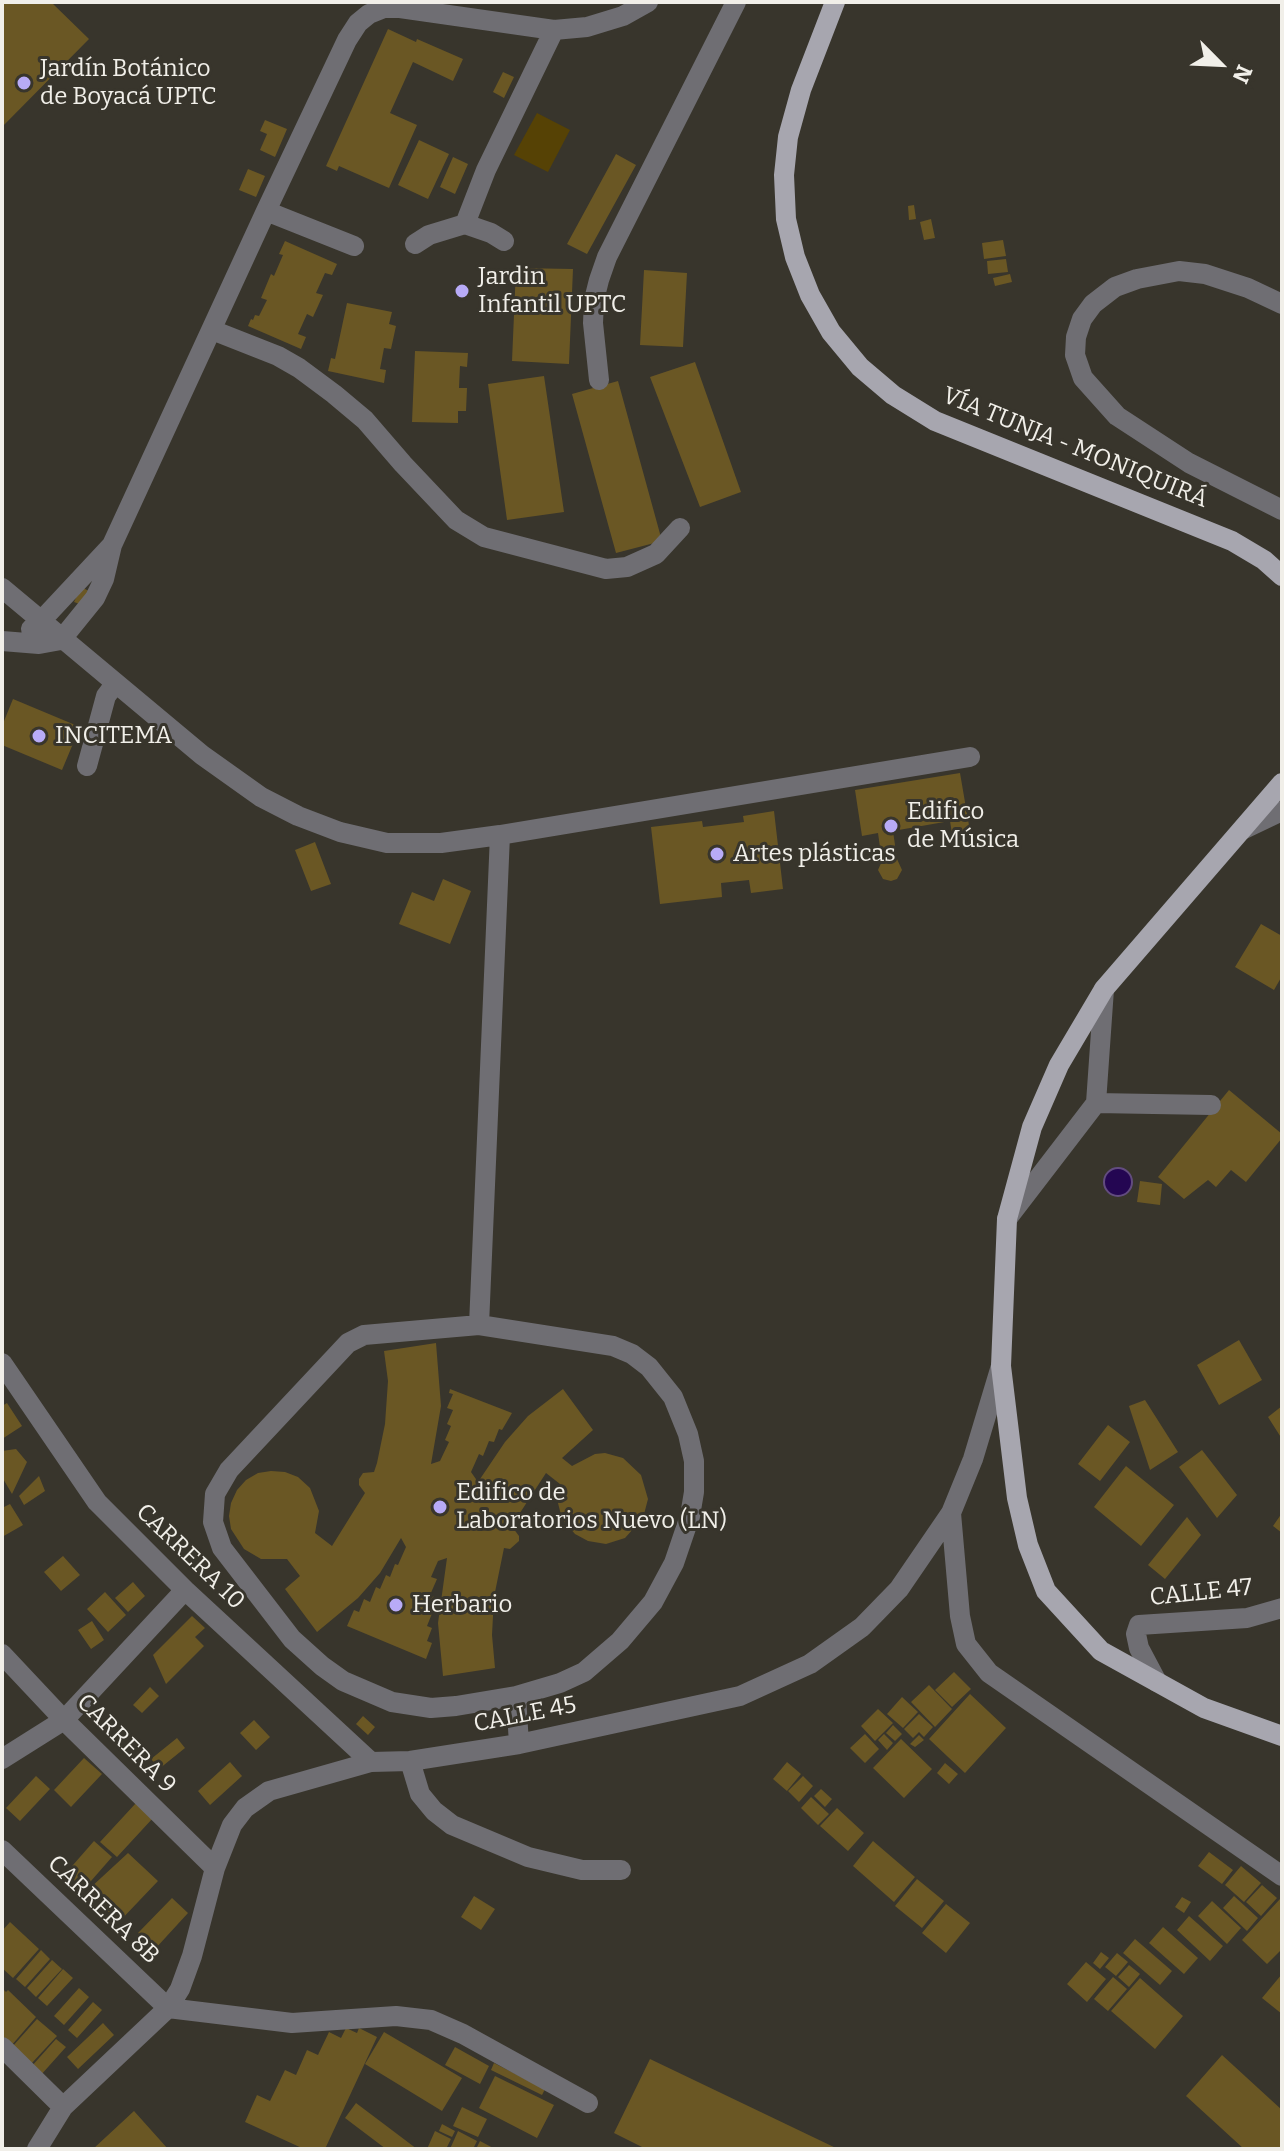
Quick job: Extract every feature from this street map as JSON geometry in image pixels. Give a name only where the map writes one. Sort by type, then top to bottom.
[{"type":"main road","name":"VÍA TUNJA - MONIQUIRÁ","points":[[835,2],[801,90],[788,137],[784,175],[786,219],[795,257],[810,295],[831,332],[860,367],[893,395],[935,421],[1232,541],[1264,560],[1282,576]]},
{"type":"main road","points":[[1282,783],[1104,989],[1059,1065],[1032,1127],[1007,1219],[1001,1366],[1017,1498],[1028,1545],[1046,1591],[1101,1651],[1204,1708],[1282,1736]]},
{"type":"street","points":[[8,641],[39,644],[61,640],[95,598],[104,579],[112,545],[266,211],[347,40],[358,23],[384,8],[400,8],[554,30],[587,27],[623,16],[648,2]]},
{"type":"street","points":[[599,380],[593,323],[594,300],[607,257],[736,2]]},
{"type":"street","points":[[465,224],[486,170],[554,30]]},
{"type":"street","points":[[266,211],[354,246]]},
{"type":"street","points":[[415,244],[429,235],[465,224],[504,241]]},
{"type":"street","points":[[1282,304],[1248,288],[1205,274],[1179,271],[1137,279],[1115,287],[1093,304],[1082,319],[1076,337],[1075,355],[1083,378],[1117,416],[1189,463],[1282,510]]},
{"type":"street","points":[[212,330],[278,356],[334,394],[365,420],[456,520],[484,537],[606,569],[627,567],[656,554],[680,528]]},
{"type":"street","points":[[8,641],[40,622],[112,545]]},
{"type":"street","points":[[2,588],[221,771],[298,816],[340,832],[387,843],[441,843],[500,835],[970,757]]},
{"type":"street","points":[[87,766],[106,696],[115,684]]},
{"type":"street","points":[[1242,830],[1282,811]]},
{"type":"street","points":[[479,1325],[500,835]]},
{"type":"street","points":[[1007,1219],[1096,1103],[1104,989]]},
{"type":"street","points":[[1096,1103],[1211,1105]]},
{"type":"street","points":[[479,1325],[613,1346],[632,1354],[649,1367],[673,1397],[688,1434],[694,1461],[694,1492],[683,1542],[667,1579],[646,1612],[620,1641],[584,1672],[516,1696],[456,1706],[412,1706],[392,1702],[343,1681],[292,1639],[222,1548],[213,1522],[215,1494],[229,1470],[348,1343],[364,1335],[479,1325]]},
{"type":"street","name":"CARRERA 10","points":[[2,1363],[97,1502],[185,1590],[371,1762]]},
{"type":"street","name":"CALLE 45","points":[[37,2149],[63,2107],[168,2008],[180,1989],[215,1868],[232,1825],[245,1808],[269,1791],[371,1762],[410,1761],[519,1744],[740,1696],[810,1664],[862,1627],[899,1589],[951,1513],[973,1459],[1001,1366]]},
{"type":"street","points":[[951,1513],[960,1616],[966,1644],[989,1673],[1282,1876]]},
{"type":"street","points":[[2,1759],[64,1720],[185,1590]]},
{"type":"street","name":"CALLE 47","points":[[1157,1682],[1139,1648],[1136,1634],[1139,1625],[1247,1618],[1282,1608]]},
{"type":"street","name":"CARRERA 9","points":[[2,1654],[64,1720],[215,1868]]},
{"type":"street","points":[[516,1696],[519,1744]]},
{"type":"street","points":[[410,1761],[420,1794],[434,1811],[452,1825],[528,1857],[582,1870],[621,1870]]},
{"type":"street","name":"CARRERA 8B","points":[[2,1850],[168,2008]]},
{"type":"street","points":[[168,2008],[292,2023],[396,2016],[431,2020],[463,2034],[588,2103]]},
{"type":"street","points":[[2,2047],[63,2107]]},
{"type":"shaded area","points":[[537,113],[570,130],[548,172],[514,155]]},
{"type":"shaded area","points":[[1118,1168],[1128,1172],[1132,1182],[1128,1192],[1118,1196],[1108,1192],[1104,1182],[1108,1172]]},
{"type":"building","name":"Jardín Botánico de Boyacá UPTC","points":[[2,2],[51,2],[89,39],[2,127]]},
{"type":"building","points":[[388,29],[463,59],[453,81],[413,62],[390,113],[417,125],[389,188],[339,166],[337,171],[326,166]]},
{"type":"building","points":[[503,72],[514,77],[504,98],[493,92]]},
{"type":"building","points":[[265,120],[287,129],[275,157],[260,150],[267,134],[260,131]]},
{"type":"building","points":[[419,140],[449,154],[428,199],[398,185]]},
{"type":"building","points":[[616,154],[636,165],[587,254],[567,244]]},
{"type":"building","points":[[453,157],[468,164],[455,194],[440,187]]},
{"type":"building","points":[[248,169],[265,176],[256,197],[239,190]]},
{"type":"building","points":[[914,205],[916,219],[909,220],[908,206]]},
{"type":"building","points":[[931,219],[935,238],[924,240],[920,222]]},
{"type":"building","points":[[1003,240],[1006,256],[984,259],[982,243]]},
{"type":"building","points":[[285,241],[337,264],[332,275],[325,273],[316,293],[323,295],[313,317],[307,314],[298,334],[306,337],[301,349],[248,326],[255,315],[259,316],[267,300],[261,298],[283,255],[279,254]]},
{"type":"building","points":[[1006,259],[1008,272],[988,274],[987,261]]},
{"type":"building","points":[[516,268],[573,269],[569,364],[512,361]]},
{"type":"building","points":[[644,270],[687,273],[683,347],[640,345]]},
{"type":"building","points":[[1010,274],[1012,282],[995,286],[993,278]]},
{"type":"building","points":[[347,303],[392,312],[389,324],[396,326],[391,349],[384,348],[380,369],[386,370],[384,383],[328,371],[331,358],[335,359]]},
{"type":"building","points":[[415,351],[468,353],[467,367],[460,366],[459,388],[467,388],[466,411],[458,411],[458,423],[412,422]]},
{"type":"building","points":[[695,362],[741,492],[700,507],[650,377]]},
{"type":"building","points":[[544,376],[564,512],[507,520],[488,384]]},
{"type":"building","points":[[618,381],[662,541],[616,553],[572,394]]},
{"type":"building","points":[[81,587],[91,592],[85,606],[74,602]]},
{"type":"building","name":"INCITEMA","points":[[13,699],[80,727],[62,770],[2,745],[2,726]]},
{"type":"building","name":"Edifico de Música","points":[[960,773],[971,837],[953,840],[950,821],[893,831],[902,870],[897,879],[883,879],[878,870],[882,861],[878,833],[862,836],[855,790]]},
{"type":"building","name":"Artes plásticas","points":[[774,811],[783,889],[751,893],[749,880],[721,883],[722,897],[660,904],[651,827],[702,821],[703,827],[744,822],[743,816]]},
{"type":"building","points":[[315,842],[331,884],[311,891],[295,850]]},
{"type":"building","points":[[443,879],[471,891],[450,944],[399,924],[412,892],[434,901]]},
{"type":"building","points":[[1261,924],[1282,936],[1282,976],[1274,990],[1235,967]]},
{"type":"building","points":[[1229,1090],[1282,1134],[1282,1138],[1246,1182],[1231,1170],[1216,1187],[1208,1180],[1184,1199],[1158,1177]]},
{"type":"building","points":[[1140,1181],[1162,1184],[1160,1205],[1137,1202]]},
{"type":"building","points":[[1239,1340],[1262,1380],[1219,1405],[1197,1365]]},
{"type":"building","name":"Edifico de Laboratorios Nuevo (LN)","points":[[436,1343],[441,1406],[431,1464],[440,1461],[449,1442],[445,1440],[453,1410],[447,1408],[453,1394],[449,1393],[450,1389],[512,1413],[502,1430],[499,1429],[494,1442],[489,1441],[483,1456],[479,1454],[471,1472],[478,1482],[505,1442],[528,1416],[563,1389],[593,1430],[562,1458],[572,1466],[595,1454],[605,1453],[623,1458],[641,1475],[648,1499],[643,1518],[625,1538],[606,1544],[588,1541],[575,1534],[562,1519],[558,1503],[560,1484],[546,1473],[516,1519],[513,1528],[519,1541],[510,1549],[504,1548],[494,1597],[492,1635],[495,1668],[443,1676],[438,1623],[447,1558],[438,1561],[431,1577],[437,1579],[430,1595],[434,1597],[429,1609],[433,1611],[427,1626],[432,1628],[427,1641],[432,1643],[426,1659],[347,1626],[354,1610],[359,1612],[364,1599],[370,1602],[376,1587],[380,1589],[386,1575],[390,1577],[395,1564],[398,1565],[406,1547],[401,1538],[380,1573],[358,1598],[317,1632],[285,1589],[300,1576],[287,1559],[261,1559],[244,1549],[231,1529],[229,1516],[237,1490],[246,1480],[258,1473],[285,1472],[298,1477],[310,1488],[319,1511],[315,1533],[332,1546],[365,1493],[359,1479],[363,1473],[374,1472],[377,1463],[385,1424],[388,1381],[384,1351]]},
{"type":"building","points":[[1145,1400],[1178,1452],[1150,1470],[1129,1406]]},
{"type":"building","points":[[7,1403],[22,1426],[2,1439],[2,1406]]},
{"type":"building","points":[[1282,1406],[1282,1439],[1268,1417]]},
{"type":"building","points":[[1108,1425],[1130,1442],[1100,1481],[1078,1464]]},
{"type":"building","points":[[16,1449],[27,1462],[12,1494],[2,1477],[2,1451]]},
{"type":"building","points":[[1202,1450],[1237,1495],[1217,1518],[1179,1467]]},
{"type":"building","points":[[1126,1466],[1174,1505],[1141,1546],[1094,1507]]},
{"type":"building","points":[[39,1476],[45,1491],[24,1505],[19,1496]]},
{"type":"building","points":[[10,1504],[23,1525],[2,1537],[2,1508]]},
{"type":"building","points":[[1282,1513],[1282,1533],[1273,1526]]},
{"type":"building","points":[[1187,1517],[1201,1535],[1165,1579],[1148,1565]]},
{"type":"building","points":[[63,1556],[80,1575],[61,1591],[44,1572]]},
{"type":"building","points":[[133,1582],[145,1596],[128,1612],[115,1598]]},
{"type":"building","points":[[105,1592],[126,1615],[108,1632],[87,1609]]},
{"type":"building","points":[[192,1616],[205,1628],[195,1637],[204,1646],[166,1684],[153,1655]]},
{"type":"building","points":[[92,1621],[104,1640],[91,1649],[78,1630]]},
{"type":"building","points":[[954,1672],[971,1689],[952,1707],[935,1690]]},
{"type":"building","points":[[929,1685],[952,1709],[935,1727],[911,1702]]},
{"type":"building","points":[[150,1687],[159,1696],[142,1713],[133,1705]]},
{"type":"building","points":[[970,1694],[1006,1728],[965,1773],[929,1739]]},
{"type":"building","points":[[902,1697],[918,1712],[903,1728],[887,1714]]},
{"type":"building","points":[[878,1709],[893,1723],[875,1741],[861,1726]]},
{"type":"building","points":[[919,1714],[933,1727],[924,1737],[919,1732],[913,1738],[904,1729]]},
{"type":"building","points":[[363,1716],[375,1727],[368,1735],[356,1724]]},
{"type":"building","points":[[254,1720],[270,1737],[256,1750],[240,1733]]},
{"type":"building","points":[[893,1725],[902,1734],[895,1741],[886,1733]]},
{"type":"building","points":[[865,1734],[879,1749],[865,1763],[850,1748]]},
{"type":"building","points":[[884,1734],[893,1743],[887,1750],[878,1740]]},
{"type":"building","points":[[919,1735],[924,1740],[915,1747],[910,1744]]},
{"type":"building","points":[[177,1738],[185,1748],[159,1769],[151,1759]]},
{"type":"building","points":[[901,1739],[932,1769],[904,1798],[873,1768]]},
{"type":"building","points":[[84,1758],[102,1774],[71,1807],[54,1790]]},
{"type":"building","points":[[230,1762],[242,1776],[210,1805],[198,1791]]},
{"type":"building","points":[[787,1762],[801,1774],[787,1791],[773,1779]]},
{"type":"building","points":[[945,1763],[958,1774],[949,1784],[937,1773]]},
{"type":"building","points":[[36,1776],[50,1789],[20,1821],[6,1808]]},
{"type":"building","points":[[803,1776],[813,1786],[799,1802],[788,1791]]},
{"type":"building","points":[[821,1789],[832,1799],[825,1807],[814,1796]]},
{"type":"building","points":[[811,1797],[829,1814],[818,1825],[801,1808]]},
{"type":"building","points":[[136,1803],[153,1818],[117,1857],[100,1842]]},
{"type":"building","points":[[837,1808],[864,1833],[848,1851],[820,1826]]},
{"type":"building","points":[[94,1841],[112,1857],[84,1889],[66,1873]]},
{"type":"building","points":[[873,1841],[915,1877],[894,1902],[853,1866]]},
{"type":"building","points":[[1209,1852],[1233,1870],[1222,1884],[1198,1866]]},
{"type":"building","points":[[128,1853],[158,1881],[118,1923],[89,1889]]},
{"type":"building","points":[[1241,1866],[1261,1883],[1244,1902],[1225,1885]]},
{"type":"building","points":[[917,1879],[944,1901],[922,1928],[895,1906]]},
{"type":"building","points":[[1262,1885],[1277,1898],[1261,1916],[1246,1902]]},
{"type":"building","points":[[474,1896],[495,1909],[481,1930],[461,1917]]},
{"type":"building","points":[[1234,1896],[1258,1918],[1247,1931],[1223,1908]]},
{"type":"building","points":[[1182,1897],[1191,1902],[1184,1913],[1175,1907]]},
{"type":"building","points":[[172,1898],[188,1913],[155,1949],[138,1933]]},
{"type":"building","points":[[1280,1899],[1282,1949],[1267,1964],[1242,1940]]},
{"type":"building","points":[[1212,1901],[1241,1928],[1227,1944],[1198,1916]]},
{"type":"building","points":[[946,1904],[970,1923],[946,1953],[922,1933]]},
{"type":"building","points":[[1189,1916],[1223,1946],[1210,1961],[1177,1930]]},
{"type":"building","points":[[10,1922],[39,1949],[13,1978],[2,1968],[2,1931]]},
{"type":"building","points":[[1163,1927],[1198,1958],[1184,1974],[1149,1943]]},
{"type":"building","points":[[1135,1939],[1172,1971],[1160,1985],[1123,1953]]},
{"type":"building","points":[[41,1950],[50,1959],[25,1987],[16,1979]]},
{"type":"building","points":[[1101,1952],[1109,1958],[1100,1969],[1093,1963]]},
{"type":"building","points":[[1117,1953],[1128,1962],[1116,1976],[1105,1967]]},
{"type":"building","points":[[52,1960],[62,1969],[36,1997],[27,1988]]},
{"type":"building","points":[[1086,1962],[1106,1979],[1087,2002],[1067,1984]]},
{"type":"building","points":[[1129,1965],[1140,1974],[1129,1987],[1118,1977]]},
{"type":"building","points":[[63,1969],[73,1978],[47,2006],[38,1998]]},
{"type":"building","points":[[1282,1974],[1282,2014],[1262,1998]]},
{"type":"building","points":[[1113,1977],[1127,1989],[1108,2011],[1094,1999]]},
{"type":"building","points":[[1140,1978],[1183,2016],[1155,2049],[1111,2011]]},
{"type":"building","points":[[2,1988],[36,2017],[11,2046],[2,2037]]},
{"type":"building","points":[[79,1988],[89,1997],[64,2025],[54,2016]]},
{"type":"building","points":[[93,2002],[102,2010],[77,2038],[68,2030]]},
{"type":"building","points":[[37,2019],[57,2036],[31,2064],[12,2047]]},
{"type":"building","points":[[103,2023],[114,2035],[78,2069],[67,2057]]},
{"type":"building","points":[[346,2028],[357,2033],[359,2028],[377,2037],[325,2149],[304,2149],[245,2122],[257,2095],[270,2101],[285,2070],[296,2075],[307,2050],[318,2055],[329,2032],[341,2038]]},
{"type":"building","points":[[384,2032],[462,2078],[442,2111],[365,2064]]},
{"type":"building","points":[[56,2039],[66,2047],[40,2076],[31,2067]]},
{"type":"building","points":[[455,2047],[489,2066],[480,2084],[445,2065]]},
{"type":"building","points":[[1222,2055],[1282,2110],[1282,2149],[1244,2149],[1186,2096]]},
{"type":"building","points":[[650,2059],[838,2149],[646,2149],[614,2133]]},
{"type":"building","points":[[494,2063],[545,2089],[542,2095],[491,2070]]},
{"type":"building","points":[[495,2076],[554,2105],[537,2138],[479,2108]]},
{"type":"building","points":[[356,2103],[417,2149],[386,2149],[345,2118]]},
{"type":"building","points":[[462,2107],[487,2119],[478,2137],[453,2126]]},
{"type":"building","points":[[134,2111],[168,2149],[93,2149]]},
{"type":"building","points":[[442,2124],[455,2131],[452,2137],[439,2131]]},
{"type":"building","points":[[435,2131],[451,2139],[446,2149],[427,2149]]},
{"type":"building","points":[[458,2131],[477,2141],[473,2149],[450,2149]]},
{"type":"building","points":[[480,2141],[495,2149],[476,2149]]},
{"type":"place","name":"Jardín Botánico de Boyacá UPTC","points":[[24,83]]},
{"type":"place","name":"Jardin Infantil UPTC","points":[[462,291]]},
{"type":"place","name":"INCITEMA","points":[[39,736]]},
{"type":"place","name":"Edifico de Música","points":[[891,826]]},
{"type":"place","name":"Artes plásticas","points":[[717,854]]},
{"type":"place","name":"Edifico de Laboratorios Nuevo (LN)","points":[[440,1507]]},
{"type":"place","name":"Herbario","points":[[396,1605]]}]
